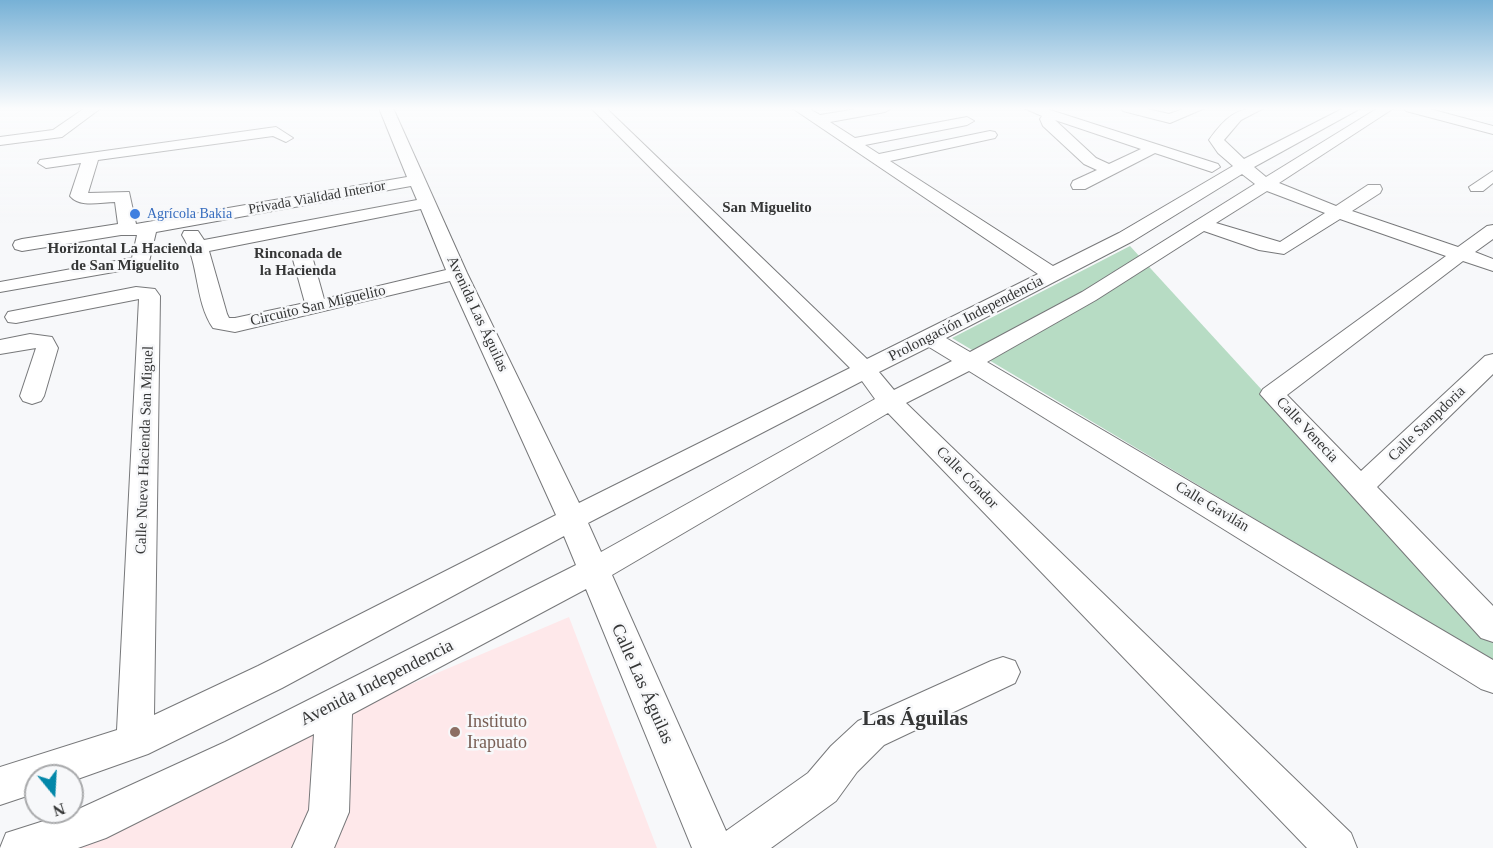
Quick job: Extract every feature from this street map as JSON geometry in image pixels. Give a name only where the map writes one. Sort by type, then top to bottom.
[{"type":"street","points":[[52,148],[46,163],[89,163],[211,148]]},
{"type":"street","points":[[89,163],[179,148]]},
{"type":"street","name":"Avenida Las Águilas","points":[[403,148],[457,273],[572,519]]},
{"type":"street","name":"Calle Cóndor","points":[[638,148],[865,370],[890,401],[1336,848]]},
{"type":"street","points":[[859,148],[1053,275]]},
{"type":"street","points":[[876,159],[930,148]]},
{"type":"street","points":[[1075,148],[1090,161],[1110,170]]},
{"type":"street","points":[[1079,185],[1154,148],[1215,174]]},
{"type":"street","points":[[1200,148],[1215,174]]},
{"type":"street","points":[[1222,148],[1265,184],[1339,213],[1493,265]]},
{"type":"street","name":"Prolongación Independencia","points":[[572,519],[1126,237],[1215,174],[1245,165],[1278,148]]},
{"type":"street","points":[[890,401],[971,361],[1089,296],[1324,148]]},
{"type":"street","points":[[4,287],[141,262],[137,228],[123,196],[79,196],[89,163]]},
{"type":"street","points":[[1477,187],[1493,176]]},
{"type":"street","name":"Privada Vialidad Interior","points":[[22,245],[137,228],[417,180]]},
{"type":"street","points":[[1203,225],[1266,246],[1284,248],[1374,189]]},
{"type":"street","name":"Circuito San Miguelito","points":[[427,203],[195,241],[216,314],[221,323],[235,325],[457,273]]},
{"type":"street","name":"Calle Venecia","points":[[1489,615],[1360,487],[1272,394],[1493,230]]},
{"type":"street","points":[[302,256],[316,306]]},
{"type":"street","name":"Calle Nueva Hacienda San Miguel","points":[[16,317],[136,293],[148,293],[150,296],[135,742]]},
{"type":"street","name":"Calle Gavilán","points":[[930,337],[1493,678]]},
{"type":"street","points":[[0,347],[30,340],[44,342],[46,348],[32,396]]},
{"type":"street","name":"Calle Sampdoria","points":[[1360,487],[1493,361]]},
{"type":"street","name":"Avenida Independencia","points":[[21,848],[116,813],[334,705],[593,571],[890,401]]},
{"type":"street","points":[[84,769],[270,676],[572,519]]},
{"type":"street","name":"Calle Las Águilas","points":[[572,519],[713,848]]},
{"type":"street","points":[[737,848],[822,787],[844,759],[872,733],[1003,672]]},
{"type":"street","points":[[313,848],[329,812],[334,705]]},
{"type":"street","points":[[0,786],[24,782]]},
{"type":"shaded area","name":"Instituto Irapuato","points":[[569,617],[657,848],[25,848]]},
{"type":"green space","points":[[1130,246],[1493,642],[1493,661],[952,338]]},
{"type":"place","name":"Agrícola Bakia","points":[[135,214]]},
{"type":"place","name":"Instituto Irapuato","points":[[455,732]]},
{"type":"district","name":"San Miguelito","points":[[767,208]]},
{"type":"district","name":"Horizontal La Hacienda de San Miguelito","points":[[125,258]]},
{"type":"district","name":"Rinconada de la Hacienda","points":[[298,262]]},
{"type":"district","name":"Las Águilas","points":[[915,720]]}]
